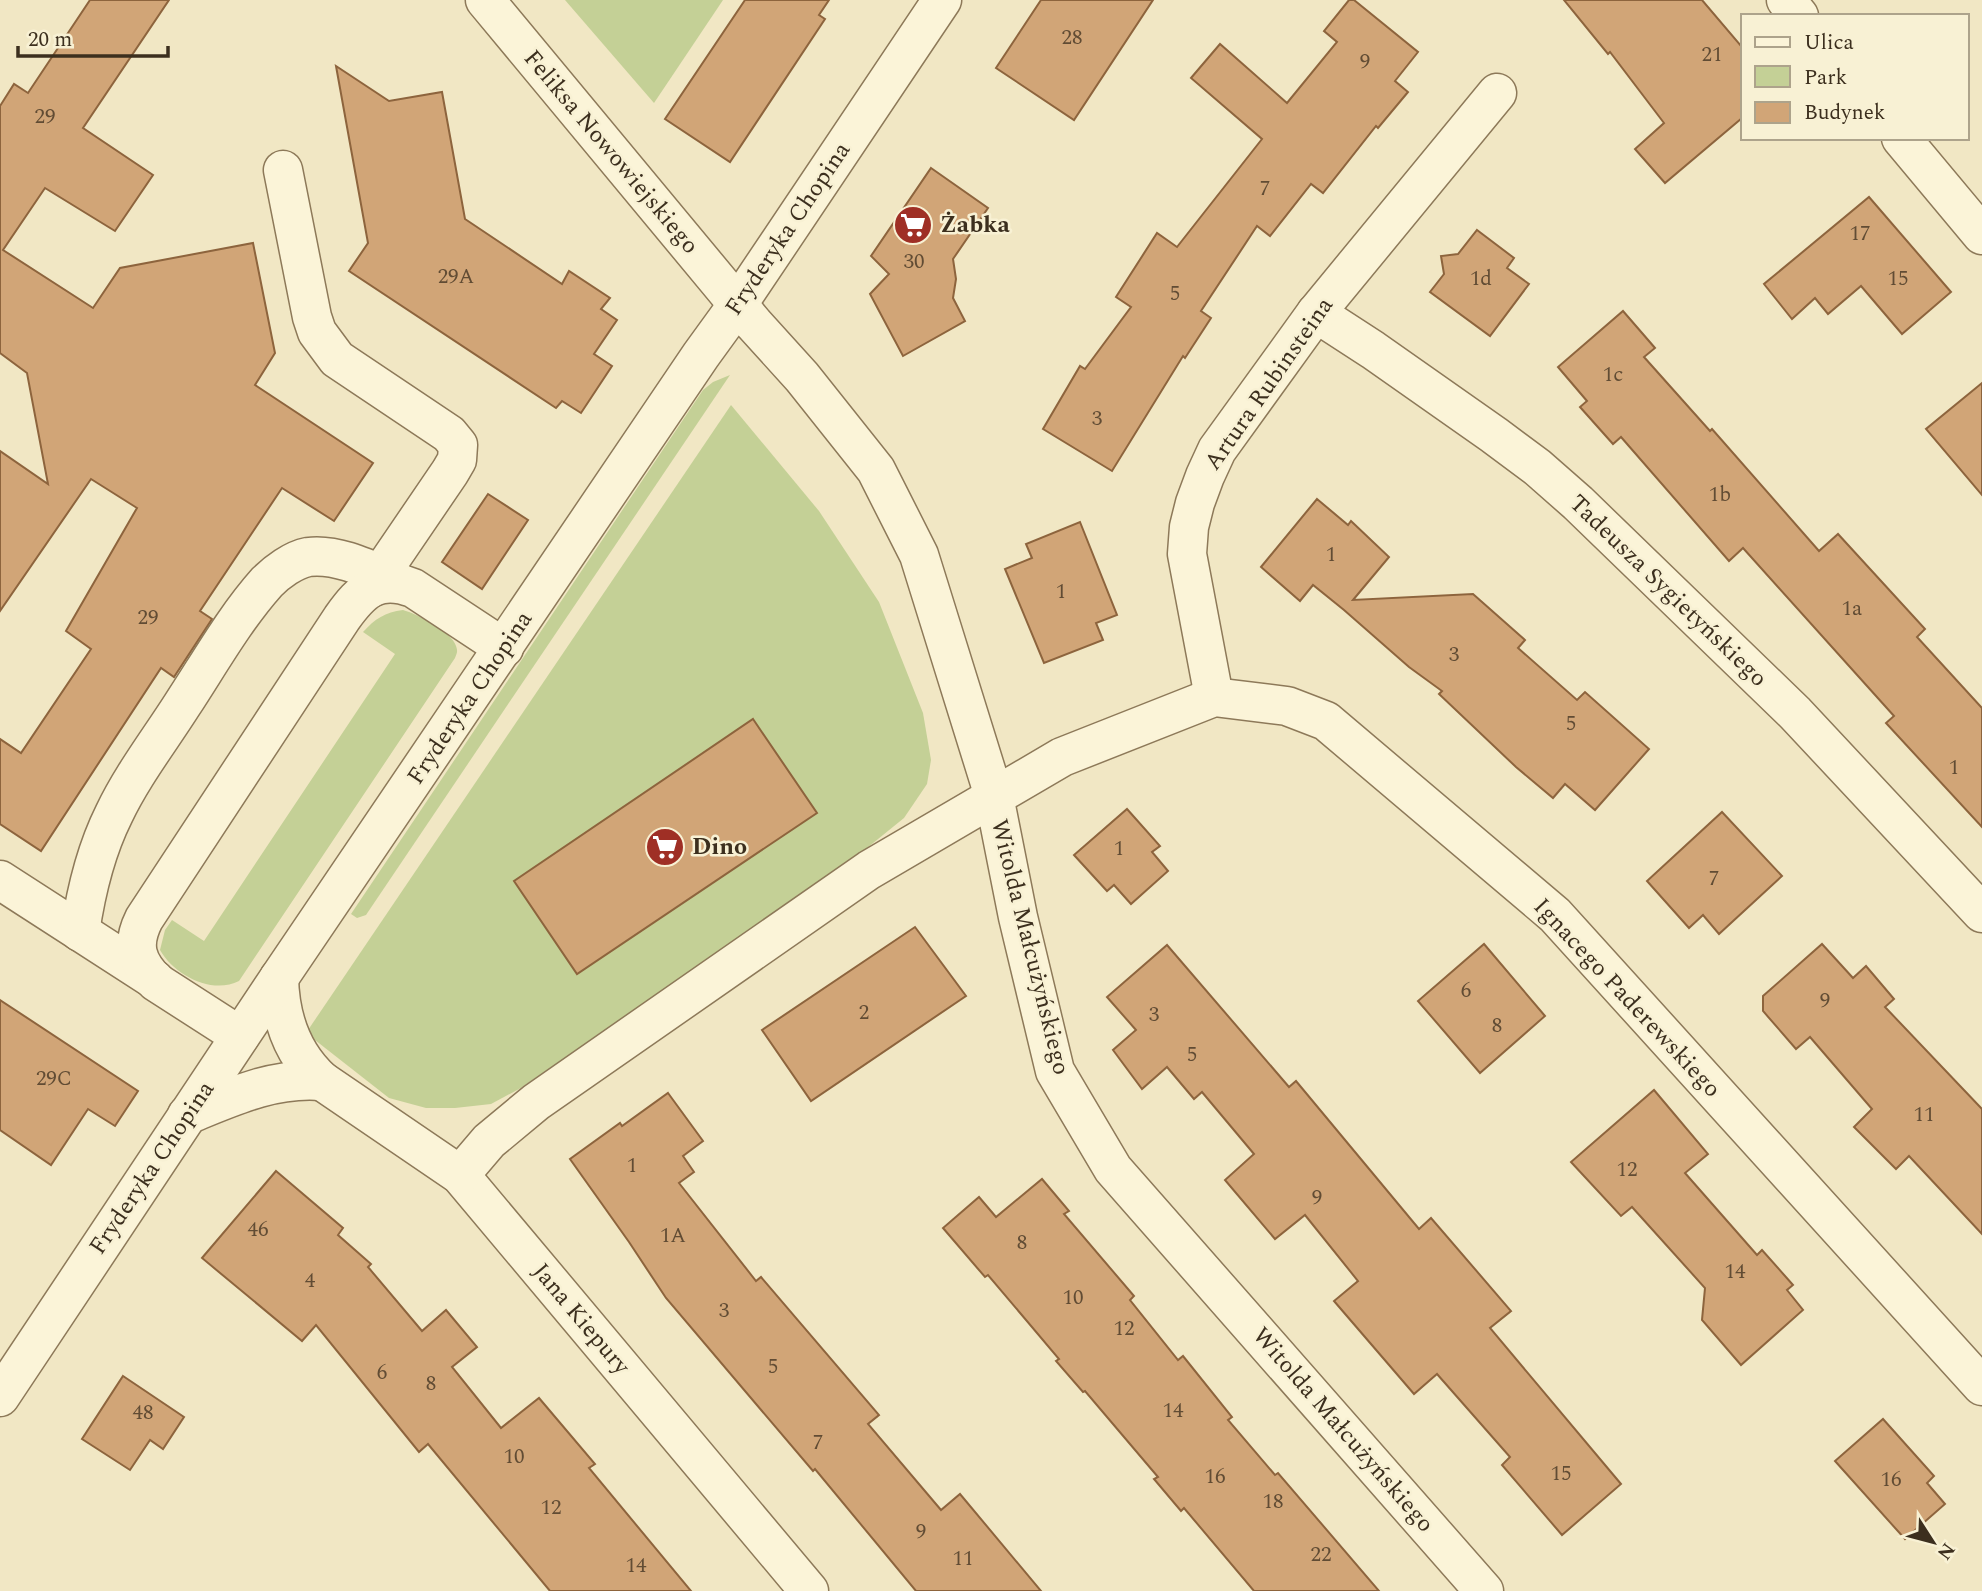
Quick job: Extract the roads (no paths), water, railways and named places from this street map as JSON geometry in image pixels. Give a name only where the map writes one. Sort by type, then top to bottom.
[{"type":"street","name":"Feliksa Nowowiejskiego","points":[[485,0],[738,304]]},
{"type":"street","name":"Fryderyka Chopina","points":[[0,1397],[279,978],[942,0]]},
{"type":"street","points":[[1786,0],[1797,14]]},
{"type":"street","name":"Artura Rubinsteina","points":[[1214,697],[1187,554],[1195,503],[1217,450],[1317,313],[1497,93]]},
{"type":"street","points":[[1903,140],[1982,235]]},
{"type":"street","points":[[156,982],[146,972],[136,945],[144,919],[354,601],[383,582],[457,460],[458,444],[449,434],[337,359],[317,332],[283,170]]},
{"type":"street","name":"Witolda Małcużyńskiego","points":[[738,304],[802,377],[876,470],[919,555],[994,796],[1018,917],[1055,1071],[1113,1169],[1484,1591]]},
{"type":"street","name":"Tadeusza Sygietyńskiego","points":[[1317,313],[1494,435],[1537,467],[1578,503],[1795,713],[1982,913]]},
{"type":"street","points":[[80,932],[93,866],[114,814],[236,621],[269,581],[288,566],[306,558],[348,562],[383,582],[413,588],[504,648]]},
{"type":"street","points":[[460,1175],[489,1142],[536,1102],[869,870],[1062,757],[1214,697]]},
{"type":"street","name":"Ignacego Paderewskiego","points":[[1214,697],[1287,706],[1326,720],[1555,915],[1982,1387]]},
{"type":"street","points":[[0,880],[240,1036]]},
{"type":"street","name":"Jana Kiepury","points":[[279,978],[279,997],[289,1036],[304,1064],[321,1082],[460,1175],[809,1591]]},
{"type":"street","points":[[187,1115],[251,1090],[280,1082],[321,1082]]},
{"type":"place","name":"Żabka","points":[[913,225]]},
{"type":"place","name":"Dino","points":[[665,847]]}]
